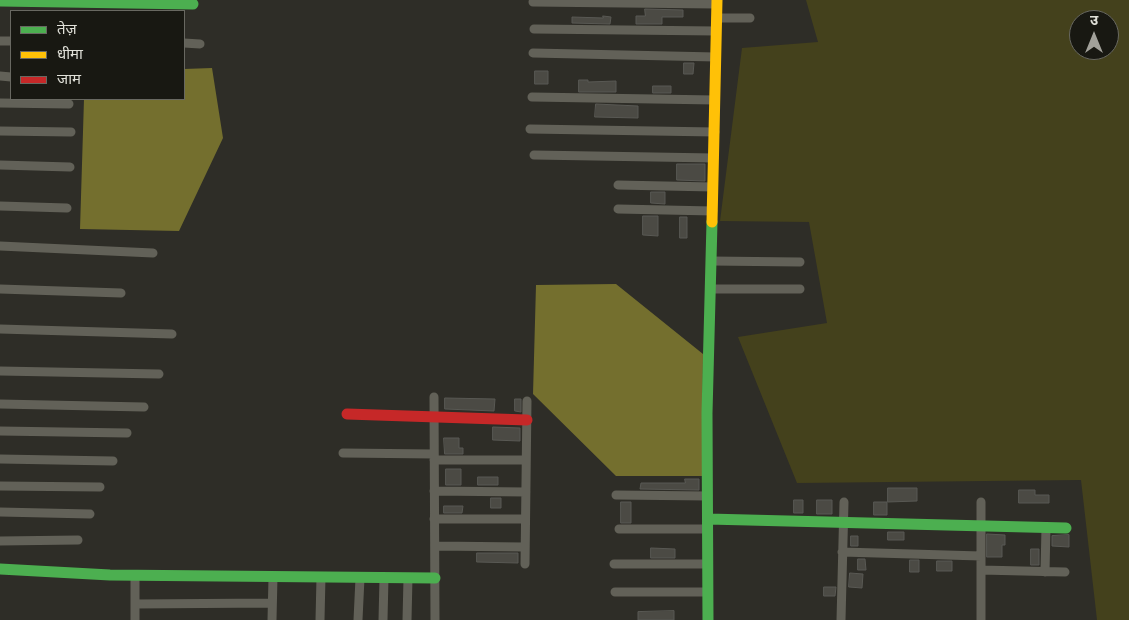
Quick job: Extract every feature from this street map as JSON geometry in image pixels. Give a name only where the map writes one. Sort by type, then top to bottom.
[{"type":"street","points":[[0,1],[193,4]]},
{"type":"street","points":[[533,2],[716,2],[715,132],[707,413],[708,620]]},
{"type":"street","points":[[716,18],[750,18]]},
{"type":"street","points":[[534,29],[716,32]]},
{"type":"street","points":[[185,43],[200,44]]},
{"type":"street","points":[[533,53],[716,57]]},
{"type":"street","points":[[532,97],[715,100]]},
{"type":"street","points":[[0,103],[69,104]]},
{"type":"street","points":[[530,129],[715,132]]},
{"type":"street","points":[[0,131],[71,132]]},
{"type":"street","points":[[534,155],[714,158]]},
{"type":"street","points":[[0,165],[70,167]]},
{"type":"street","points":[[618,185],[713,186]]},
{"type":"street","points":[[0,206],[67,208]]},
{"type":"street","points":[[618,209],[713,211]]},
{"type":"street","points":[[0,246],[153,253]]},
{"type":"street","points":[[711,261],[800,262]]},
{"type":"street","points":[[0,288],[121,293]]},
{"type":"street","points":[[711,289],[800,289]]},
{"type":"street","points":[[0,329],[172,334]]},
{"type":"street","points":[[0,371],[159,374]]},
{"type":"street","points":[[434,397],[435,620]]},
{"type":"street","points":[[524,564],[527,401]]},
{"type":"street","points":[[0,404],[144,407]]},
{"type":"street","points":[[346,414],[527,420]]},
{"type":"street","points":[[0,431],[127,433]]},
{"type":"street","points":[[343,452],[526,460]]},
{"type":"street","points":[[0,459],[113,461]]},
{"type":"street","points":[[0,486],[100,487]]},
{"type":"street","points":[[434,491],[526,492]]},
{"type":"street","points":[[616,495],[708,496]]},
{"type":"street","points":[[841,620],[844,502]]},
{"type":"street","points":[[981,502],[981,620]]},
{"type":"street","points":[[0,512],[90,514]]},
{"type":"street","points":[[434,519],[524,519]]},
{"type":"street","points":[[619,530],[708,524],[843,522],[1066,528]]},
{"type":"street","points":[[1045,572],[1046,527]]},
{"type":"street","points":[[0,541],[78,540]]},
{"type":"street","points":[[435,546],[524,547]]},
{"type":"street","points":[[842,552],[981,556]]},
{"type":"street","points":[[614,564],[708,564]]},
{"type":"street","points":[[0,569],[135,576],[435,578]]},
{"type":"street","points":[[981,570],[1065,572]]},
{"type":"street","points":[[135,576],[135,620]]},
{"type":"street","points":[[272,620],[273,577]]},
{"type":"street","points":[[320,620],[321,577]]},
{"type":"street","points":[[358,620],[360,578]]},
{"type":"street","points":[[383,620],[384,578]]},
{"type":"street","points":[[407,620],[408,578]]},
{"type":"street","points":[[615,592],[708,592]]},
{"type":"street","points":[[135,604],[272,603]]},
{"type":"shaded area","points":[[806,0],[1129,0],[1129,620],[1097,620],[1081,480],[797,483],[738,337],[827,323],[809,222],[720,221],[742,48],[818,42]]},
{"type":"shaded area","points":[[212,68],[223,138],[179,231],[80,229],[84,100],[185,100],[185,69]]},
{"type":"shaded area","points":[[616,284],[703,354],[702,476],[616,476],[533,394],[536,285]]},
{"type":"building","points":[[645,9],[683,10],[683,17],[662,17],[662,24],[636,24],[636,16],[645,16]]},
{"type":"building","points":[[603,16],[611,17],[610,24],[572,23],[572,17],[603,18]]},
{"type":"building","points":[[684,63],[694,63],[693,74],[684,74]]},
{"type":"building","points":[[535,71],[548,71],[548,84],[535,84]]},
{"type":"building","points":[[579,80],[588,80],[588,82],[616,81],[616,92],[579,92]]},
{"type":"building","points":[[653,86],[671,86],[671,93],[653,93]]},
{"type":"building","points":[[596,104],[638,106],[638,118],[595,117]]},
{"type":"building","points":[[677,164],[705,164],[705,181],[677,180]]},
{"type":"building","points":[[651,192],[665,192],[665,204],[651,203]]},
{"type":"building","points":[[643,216],[658,216],[658,236],[643,235]]},
{"type":"building","points":[[680,217],[687,217],[687,238],[680,238]]},
{"type":"building","points":[[445,398],[495,399],[494,411],[445,409]]},
{"type":"building","points":[[515,399],[521,399],[521,412],[515,411]]},
{"type":"building","points":[[493,427],[520,428],[520,441],[493,440]]},
{"type":"building","points":[[444,438],[459,438],[459,448],[463,448],[463,454],[445,454]]},
{"type":"building","points":[[446,469],[461,469],[461,485],[446,485]]},
{"type":"building","points":[[478,477],[498,477],[498,485],[478,485]]},
{"type":"building","points":[[685,479],[699,479],[699,490],[640,489],[641,483],[685,483]]},
{"type":"building","points":[[888,488],[917,488],[917,501],[888,502]]},
{"type":"building","points":[[1019,490],[1035,490],[1035,495],[1049,495],[1049,503],[1019,503]]},
{"type":"building","points":[[491,498],[501,498],[501,508],[491,508]]},
{"type":"building","points":[[794,500],[803,500],[803,513],[794,513]]},
{"type":"building","points":[[817,500],[832,500],[832,514],[817,514]]},
{"type":"building","points":[[621,502],[631,502],[631,523],[621,523]]},
{"type":"building","points":[[874,502],[887,502],[887,515],[874,515]]},
{"type":"building","points":[[444,506],[463,506],[462,513],[444,513]]},
{"type":"building","points":[[888,532],[904,532],[904,540],[888,540]]},
{"type":"building","points":[[987,534],[1005,535],[1005,545],[1002,545],[1002,557],[987,557]]},
{"type":"building","points":[[1069,535],[1069,547],[1052,546],[1052,536]]},
{"type":"building","points":[[851,536],[858,536],[858,546],[851,546]]},
{"type":"building","points":[[651,548],[675,549],[675,558],[651,558]]},
{"type":"building","points":[[1031,549],[1039,549],[1039,565],[1031,565]]},
{"type":"building","points":[[477,553],[518,553],[518,563],[477,562]]},
{"type":"building","points":[[858,559],[865,559],[866,570],[858,570]]},
{"type":"building","points":[[910,560],[919,560],[919,572],[910,572]]},
{"type":"building","points":[[937,561],[952,561],[952,571],[937,571]]},
{"type":"building","points":[[850,573],[863,574],[862,588],[849,587]]},
{"type":"building","points":[[824,587],[836,587],[835,596],[824,596]]},
{"type":"building","points":[[674,611],[674,620],[638,620],[638,612]]},
{"type":"traffic: fast","points":[[0,1],[193,4]]},
{"type":"traffic: fast","points":[[708,620],[707,413],[712,222]]},
{"type":"traffic: fast","points":[[708,519],[1066,528]]},
{"type":"traffic: fast","points":[[0,569],[110,575],[435,578]]},
{"type":"traffic: slow","points":[[712,222],[717,0]]},
{"type":"traffic: jam","points":[[347,414],[527,420]]}]
